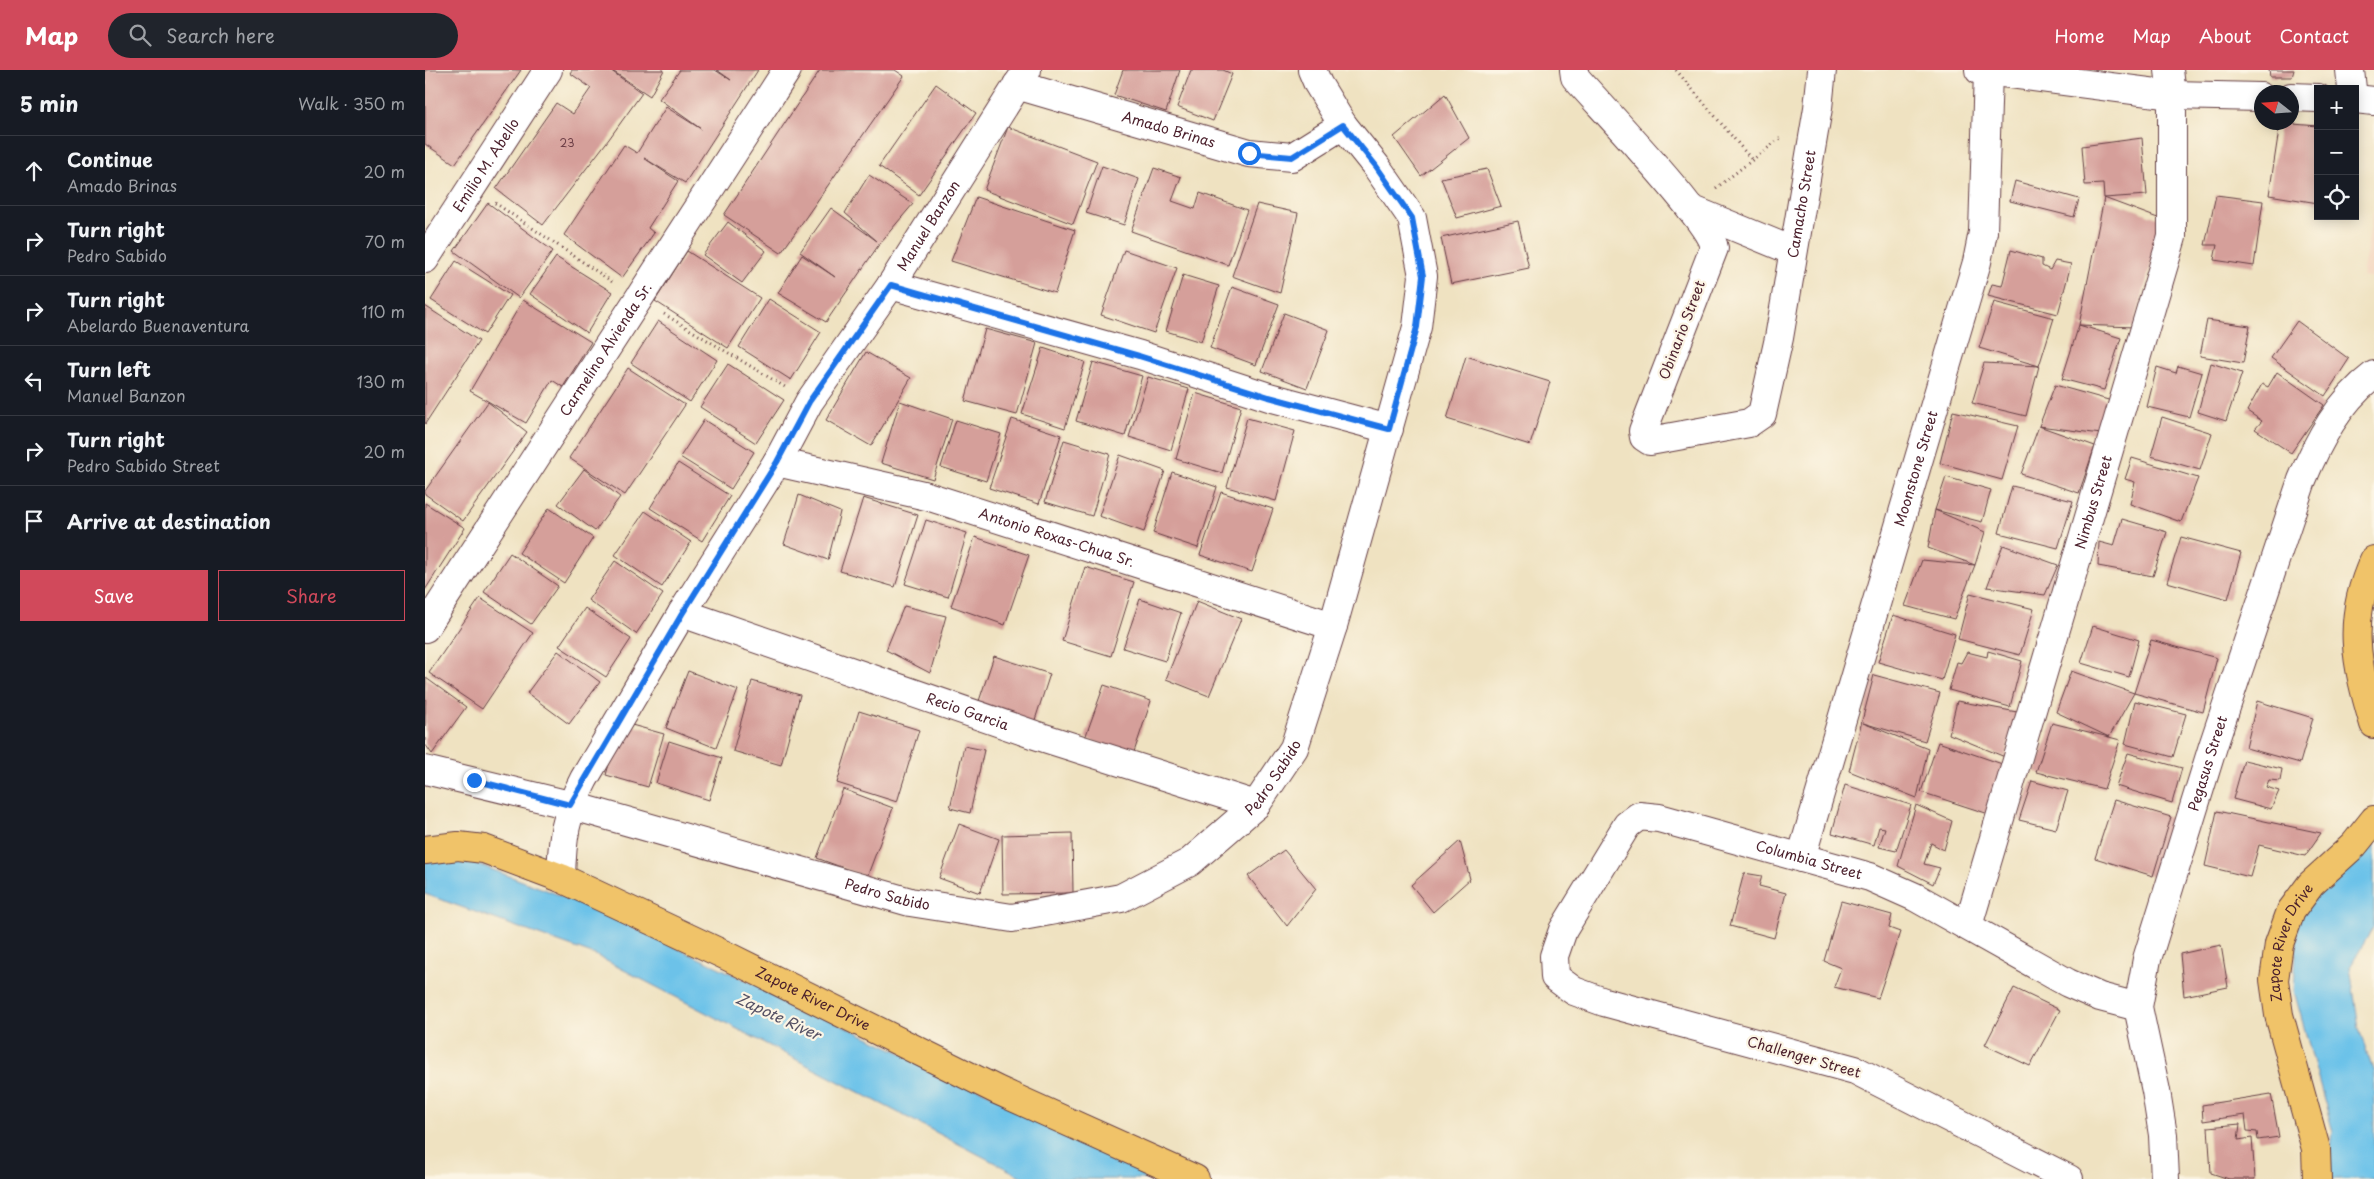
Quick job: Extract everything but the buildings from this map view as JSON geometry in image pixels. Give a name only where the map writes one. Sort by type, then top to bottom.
[{"type":"main road","points":[[2374,560],[2364,583],[2357,610],[2356,648],[2374,724]]},
{"type":"main road","name":"Zapote River Drive","points":[[2317,1179],[2316,1149],[2279,1015],[2274,980],[2279,944],[2291,911],[2311,884],[2354,845],[2374,820]]},
{"type":"main road","name":"Zapote River Drive","points":[[425,850],[457,846],[485,849],[561,878],[729,957],[997,1090],[1195,1179]]},
{"type":"street","name":"Emilio M. Abello","points":[[425,259],[547,70]]},
{"type":"street","name":"Carmelino Alvienda Sr.","points":[[425,628],[787,70]]},
{"type":"street","name":"Pedro Sabido","points":[[425,770],[570,805],[910,902],[1012,918],[1121,898],[1190,862],[1256,805],[1294,748],[1333,626],[1417,327],[1423,276],[1412,218],[1376,166],[1343,125],[1318,84],[1312,70]]},
{"type":"street","name":"Obinario Street","points":[[1574,70],[1575,77],[1691,209],[1713,240],[1715,248],[1643,431],[1644,437],[1650,441],[1749,423],[1758,418],[1765,408],[1779,338]]},
{"type":"street","name":"Camacho Street","points":[[1779,338],[1818,108],[1821,70]]},
{"type":"street","points":[[2350,70],[2352,85]]},
{"type":"street","points":[[1984,71],[2170,82],[2254,96]]},
{"type":"street","name":"Moonstone Street","points":[[1801,858],[1977,262],[1983,232],[1984,71]]},
{"type":"street","name":"Amado Brinas","points":[[1022,77],[1249,153],[1292,157],[1343,125]]},
{"type":"street","name":"Manuel Banzon","points":[[561,878],[562,848],[570,805],[682,614],[777,462],[809,402],[891,285],[1022,77]]},
{"type":"street","name":"Nimbus Street","points":[[1968,926],[2172,237],[2170,82]]},
{"type":"street","points":[[2299,97],[2314,98]]},
{"type":"street","points":[[2359,99],[2374,101]]},
{"type":"street","points":[[1691,209],[1793,251]]},
{"type":"street","points":[[891,285],[1139,356],[1269,397],[1389,429]]},
{"type":"street","name":"Pegasus Street","points":[[2165,1179],[2163,1135],[2156,1091],[2138,1008],[2147,959],[2213,746],[2302,480],[2313,453],[2328,427],[2347,402],[2374,375]]},
{"type":"street","name":"Antonio Roxas-Chua Sr.","points":[[777,462],[927,496],[1333,626]]},
{"type":"street","name":"Recio Garcia","points":[[682,614],[1035,735],[1256,805]]},
{"type":"street","name":"Columbia Street","points":[[1555,977],[1554,956],[1563,930],[1616,841],[1627,826],[1639,816],[1678,822],[1870,877],[1915,897],[2068,983],[2100,997],[2138,1008]]},
{"type":"street","name":"Challenger Street","points":[[1555,977],[1574,992],[1604,1002],[1855,1070],[2069,1179]]},
{"type":"path","points":[[1676,70],[1752,160]]},
{"type":"path","points":[[1691,209],[1818,108]]},
{"type":"shaded area","points":[[2374,208],[2374,278],[2362,276]]},
{"type":"water","points":[[2374,829],[2374,926],[2350,967],[2359,1029],[2374,1073],[2374,1179],[2327,1179],[2333,1132],[2294,991],[2298,915]]},
{"type":"water","name":"Zapote River","points":[[464,859],[583,904],[1171,1179],[1026,1179],[595,955],[425,894],[425,862]]},
{"type":"route","points":[[474,780],[570,805],[682,614],[777,462],[809,402],[891,285],[1139,356],[1269,397],[1389,429],[1417,327],[1423,276],[1412,218],[1376,166],[1343,125],[1292,157],[1249,153]]}]
